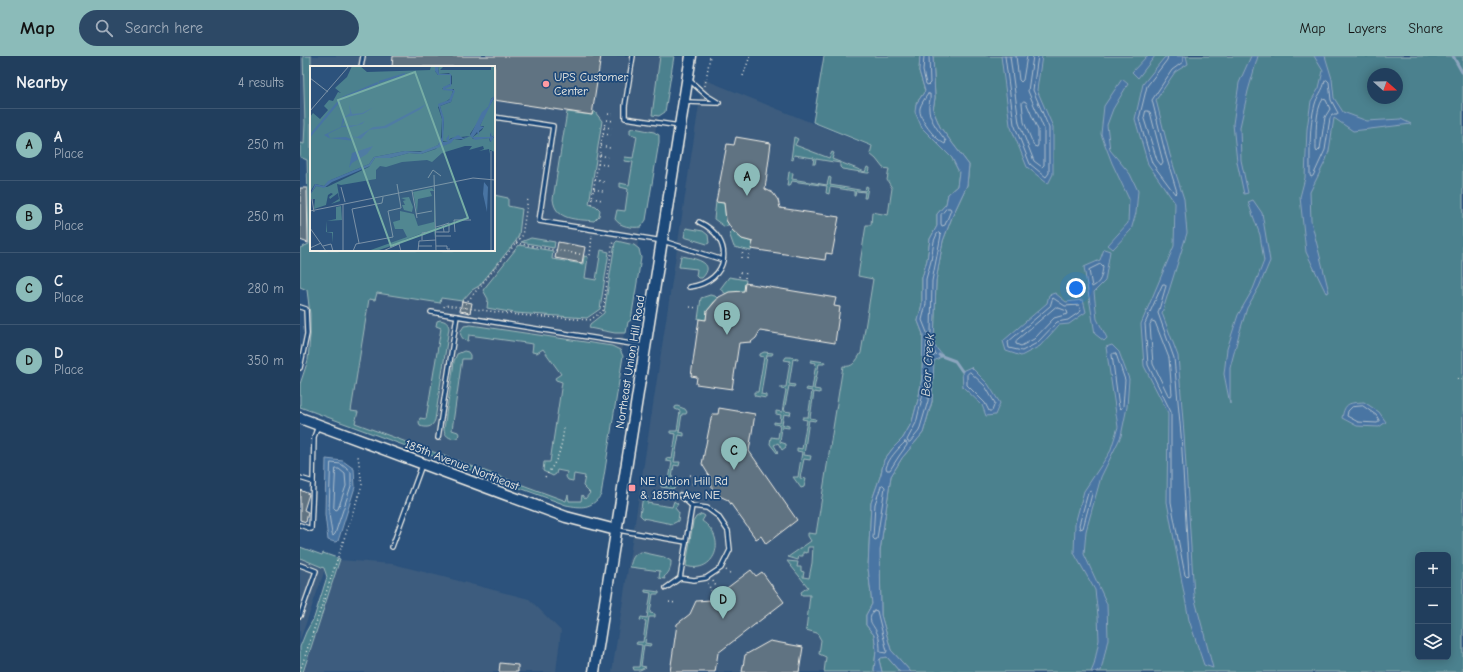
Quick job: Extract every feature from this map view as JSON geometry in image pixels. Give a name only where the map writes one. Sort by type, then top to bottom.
[{"type":"main road","name":"Northeast Union Hill Road","points":[[594,672],[691,56]]},
{"type":"main road","name":"185th Avenue Northeast","points":[[300,418],[566,518],[616,530]]},
{"type":"lane","points":[[361,66],[363,56]]},
{"type":"lane","points":[[633,56],[625,106],[625,118],[681,126]]},
{"type":"lane","points":[[684,102],[718,103],[706,95],[688,78]]},
{"type":"lane","points":[[495,117],[553,126],[539,221],[663,240],[723,260]]},
{"type":"lane","points":[[689,287],[698,286],[709,281],[718,274],[723,260],[722,245],[718,236],[707,226],[699,222]]},
{"type":"lane","points":[[300,307],[306,309],[307,334],[300,368]]},
{"type":"lane","points":[[432,312],[646,346]]},
{"type":"lane","points":[[438,438],[457,316]]},
{"type":"lane","points":[[300,525],[311,529],[314,437],[318,425]]},
{"type":"lane","points":[[392,547],[423,464]]},
{"type":"lane","points":[[300,478],[313,482]]},
{"type":"lane","points":[[666,588],[680,578],[694,580],[706,578],[721,568],[730,550],[728,531],[718,516],[707,508],[692,506],[680,495]]},
{"type":"lane","points":[[680,578],[692,506]]},
{"type":"lane","points":[[616,530],[686,542]]},
{"type":"lane","points":[[300,565],[316,571],[300,616]]},
{"type":"path","points":[[705,88],[710,56]]},
{"type":"path","points":[[743,76],[750,56]]},
{"type":"path","points":[[608,114],[615,115]]},
{"type":"path","points":[[591,204],[604,127],[606,121],[614,121]]},
{"type":"path","points":[[604,127],[612,128]]},
{"type":"path","points":[[603,134],[611,135]]},
{"type":"path","points":[[601,146],[610,148]]},
{"type":"path","points":[[600,155],[608,156]]},
{"type":"path","points":[[598,164],[607,165]]},
{"type":"path","points":[[595,180],[604,182]]},
{"type":"path","points":[[594,189],[602,191]]},
{"type":"path","points":[[466,303],[522,236],[528,198]]},
{"type":"path","points":[[592,198],[602,200]]},
{"type":"path","points":[[516,243],[590,256],[593,229]]},
{"type":"path","points":[[444,314],[444,305],[518,315],[590,320],[603,311],[614,232]]},
{"type":"path","points":[[742,258],[743,250]]},
{"type":"path","points":[[748,259],[750,251]]},
{"type":"path","points":[[739,277],[741,270]]},
{"type":"path","points":[[745,278],[746,270]]},
{"type":"path","points":[[690,307],[698,308]]},
{"type":"path","points":[[1457,378],[1463,380]]},
{"type":"path","points":[[545,477],[554,465],[561,449],[564,428]]},
{"type":"path","points":[[300,671],[362,485],[358,456]]},
{"type":"path","points":[[690,475],[696,476]]},
{"type":"path","points":[[688,483],[695,484]]},
{"type":"path","points":[[725,569],[731,574]]},
{"type":"path","points":[[713,581],[717,588]]},
{"type":"path","points":[[708,583],[711,590]]},
{"type":"path","points":[[669,602],[676,603]]},
{"type":"shaded area","points":[[300,56],[667,56],[599,495],[588,505],[570,504],[324,415],[318,251],[495,251],[495,66],[310,66],[310,159],[300,154]]},
{"type":"shaded area","points":[[703,79],[899,158],[845,672],[612,672]]},
{"type":"shaded area","points":[[300,552],[328,561],[300,640]]},
{"type":"shaded area","points":[[340,560],[393,564],[529,599],[561,631],[556,672],[303,672]]},
{"type":"green space","points":[[303,56],[311,56],[310,251],[495,251],[495,195],[508,198],[508,206],[522,209],[519,235],[516,241],[479,286],[472,290],[462,301],[441,298],[440,303],[377,293],[375,300],[369,299],[351,411],[358,412],[355,423],[566,501],[568,495],[569,501],[581,501],[582,495],[585,499],[590,493],[583,486],[585,476],[574,474],[573,481],[568,480],[566,477],[567,472],[557,470],[556,474],[553,476],[543,471],[544,462],[550,462],[562,382],[556,380],[555,378],[561,374],[543,349],[537,353],[532,352],[533,344],[469,335],[468,341],[462,338],[460,332],[464,326],[471,325],[612,346],[620,350],[623,356],[601,495],[594,503],[581,507],[566,505],[300,407],[300,384],[308,360],[310,336],[310,314],[307,290],[300,287],[300,248],[309,244],[307,160],[300,157],[300,143],[304,144],[305,124]]},
{"type":"green space","points":[[660,56],[674,56],[665,112],[659,116],[652,115]]},
{"type":"green space","points":[[824,56],[920,56],[919,71],[925,91],[916,104],[922,128],[952,158],[959,172],[957,186],[948,194],[946,204],[937,214],[937,226],[930,239],[927,260],[922,278],[922,304],[918,321],[923,334],[922,377],[919,396],[912,422],[903,438],[884,460],[871,503],[868,568],[872,604],[866,615],[866,625],[874,635],[876,650],[874,670],[876,672],[824,672],[826,657],[819,654],[821,640],[817,633],[806,630],[810,595],[802,595],[801,592],[808,587],[787,561],[798,562],[797,567],[801,567],[801,571],[804,572],[803,577],[809,578],[813,547],[808,547],[807,553],[803,552],[803,556],[799,556],[798,560],[788,557],[811,541],[808,533],[816,534],[843,366],[852,365],[861,353],[873,279],[858,276],[866,225],[871,225],[872,212],[888,215],[892,188],[887,180],[889,169],[883,168],[870,154],[872,146],[813,122]]},
{"type":"green space","points":[[933,56],[1463,56],[1463,672],[911,672],[891,650],[881,615],[880,551],[891,476],[902,458],[923,433],[932,402],[936,281],[943,241],[967,185],[969,165],[940,127],[933,110],[935,98]]},
{"type":"green space","points":[[593,111],[602,121],[589,204],[596,206],[600,210],[599,216],[594,221],[568,218],[562,215],[555,206],[553,199],[567,112],[592,115]]},
{"type":"green space","points":[[634,128],[654,132],[659,135],[646,220],[641,227],[630,227],[623,225],[615,219],[617,210],[625,211],[628,189],[620,187],[620,183],[629,185],[633,162],[624,161],[625,157],[633,158],[637,136],[630,134],[630,129]]},
{"type":"green space","points":[[794,137],[798,139],[795,145],[829,158],[832,152],[834,153],[832,159],[865,172],[867,167],[870,168],[869,173],[842,169],[840,167],[840,163],[816,159],[815,164],[813,164],[814,158],[794,155],[793,160],[791,159]]},
{"type":"green space","points":[[789,172],[793,173],[792,179],[827,185],[829,177],[831,178],[830,185],[865,191],[866,186],[868,187],[866,198],[864,198],[865,192],[856,191],[854,196],[854,191],[830,187],[829,194],[826,193],[827,186],[792,181],[790,186],[787,186]]},
{"type":"green space","points":[[716,202],[724,203],[726,220],[729,224],[725,227],[714,219]]},
{"type":"green space","points":[[686,228],[703,231],[708,235],[709,243],[707,244],[684,237]]},
{"type":"green space","points":[[732,230],[742,239],[753,242],[751,251],[734,247],[729,233]]},
{"type":"green space","points":[[531,238],[555,242],[554,248],[521,242]]},
{"type":"green space","points":[[617,241],[634,245],[639,249],[641,258],[631,320],[628,322],[626,333],[615,333],[589,328],[590,324],[604,313],[615,243]]},
{"type":"green space","points":[[519,245],[553,251],[552,259],[583,264],[584,256],[588,257],[585,278],[596,280],[601,250],[609,252],[600,309],[587,318],[515,313],[487,308],[488,299],[483,290]]},
{"type":"green space","points":[[681,256],[692,258],[706,265],[706,273],[702,278],[698,278],[696,276],[697,269],[679,267]]},
{"type":"green space","points":[[729,277],[746,280],[744,291],[726,294],[720,289]]},
{"type":"green space","points":[[710,295],[717,298],[707,311],[706,320],[698,319],[701,298]]},
{"type":"green space","points":[[440,320],[446,322],[449,328],[435,420],[431,426],[425,427],[420,426],[419,422],[420,418],[426,419],[441,328],[436,326],[437,321]]},
{"type":"green space","points":[[464,351],[468,352],[470,359],[462,359],[452,430],[458,432],[459,434],[458,437],[454,439],[446,435],[444,430],[454,361],[457,354]]},
{"type":"green space","points":[[764,352],[773,353],[772,355],[767,355],[761,394],[766,395],[766,398],[755,396],[754,394],[754,392],[758,392],[764,357],[760,356],[760,354]]},
{"type":"green space","points":[[786,357],[798,358],[798,360],[793,359],[789,384],[795,385],[794,387],[789,386],[784,411],[791,412],[790,415],[784,414],[782,424],[789,426],[789,428],[782,427],[780,442],[786,444],[786,447],[782,450],[778,443],[774,445],[778,452],[777,453],[770,444],[771,437],[778,438],[780,425],[774,424],[774,422],[780,423],[781,415],[776,414],[776,411],[782,412],[786,390],[781,389],[781,387],[786,387],[790,361],[784,360]]},
{"type":"green space","points":[[811,360],[825,362],[824,364],[819,364],[814,389],[820,390],[820,393],[814,392],[810,418],[816,419],[815,421],[809,420],[804,455],[811,456],[810,460],[804,459],[800,478],[806,479],[804,487],[801,488],[793,477],[798,477],[802,452],[797,451],[797,448],[802,449],[807,420],[802,419],[803,417],[808,417],[812,391],[806,390],[807,388],[812,389],[816,363],[810,362]]},
{"type":"green space","points":[[677,406],[685,409],[687,412],[686,414],[682,414],[679,432],[684,433],[684,436],[679,435],[674,462],[680,462],[679,466],[674,465],[671,485],[675,486],[674,489],[661,486],[668,486],[672,462],[666,461],[666,458],[672,459],[676,434],[670,433],[670,431],[677,431],[680,411],[675,409]]},
{"type":"green space","points":[[643,496],[648,497],[647,503],[672,507],[674,501],[678,504],[675,508],[679,513],[678,521],[672,524],[643,518],[640,515]]},
{"type":"green space","points":[[702,514],[705,516],[702,521],[710,528],[715,537],[715,554],[704,565],[696,567],[686,566],[693,522],[696,517]]},
{"type":"green space","points":[[300,547],[322,555],[323,553],[340,559],[303,672],[300,672],[300,647],[314,618],[327,577],[324,568],[300,558]]},
{"type":"green space","points":[[641,552],[664,557],[671,561],[671,566],[664,577],[665,579],[659,578],[660,571],[630,567],[633,557]]},
{"type":"green space","points":[[645,590],[659,592],[659,594],[653,594],[650,613],[655,614],[655,617],[649,617],[645,643],[651,644],[650,646],[644,645],[641,666],[646,667],[640,670],[634,670],[633,667],[639,667],[642,645],[636,644],[637,642],[643,642],[646,621],[640,620],[641,617],[647,618],[651,593],[645,592]]},
{"type":"green space","points":[[881,657],[887,657],[900,672],[882,672],[879,660]]},
{"type":"water","name":"Bear Creek","points":[[920,56],[933,56],[935,98],[933,110],[940,127],[969,165],[967,185],[943,241],[936,281],[934,345],[942,355],[934,361],[932,401],[923,433],[902,458],[891,476],[880,551],[881,615],[891,650],[911,672],[900,672],[887,657],[879,660],[882,672],[876,672],[874,671],[876,650],[874,635],[866,625],[866,615],[872,604],[868,568],[871,503],[884,460],[903,438],[912,422],[919,396],[922,377],[923,334],[918,321],[922,304],[922,278],[927,260],[930,239],[937,226],[937,214],[946,204],[948,194],[957,186],[959,172],[952,158],[922,128],[915,112],[916,104],[925,91],[919,71]]},
{"type":"water","points":[[1001,56],[1042,56],[1037,90],[1053,127],[1053,174],[1048,184],[1027,167],[1010,125]]},
{"type":"water","points":[[1147,56],[1155,56],[1138,78],[1132,72]]},
{"type":"water","points":[[1168,56],[1186,56],[1188,64],[1175,72],[1156,100],[1170,155],[1184,199],[1187,233],[1162,313],[1178,356],[1194,596],[1213,668],[1204,665],[1189,620],[1167,502],[1168,413],[1144,366],[1141,324],[1174,246],[1175,203],[1148,164],[1135,119],[1143,84],[1164,58]]},
{"type":"water","points":[[1251,56],[1258,56],[1240,127],[1241,160],[1248,193],[1244,194],[1237,162],[1233,124],[1239,83]]},
{"type":"water","points":[[1314,56],[1325,56],[1332,79],[1334,98],[1343,112],[1367,121],[1401,119],[1411,124],[1353,131],[1334,118],[1329,151],[1310,192],[1311,221],[1329,292],[1326,293],[1306,252],[1300,197],[1305,178],[1307,129],[1311,101],[1319,88],[1323,71]]},
{"type":"water","points":[[1122,79],[1128,84],[1113,109],[1107,125],[1110,150],[1130,174],[1138,191],[1136,213],[1131,230],[1113,249],[1108,245],[1128,223],[1129,199],[1112,163],[1101,134],[1104,106]]},
{"type":"water","points":[[1253,200],[1262,213],[1270,261],[1259,287],[1247,308],[1239,334],[1230,368],[1230,404],[1224,374],[1227,349],[1238,315],[1253,289],[1264,261],[1260,235],[1248,202]]},
{"type":"water","points":[[1104,249],[1110,251],[1105,281],[1094,292],[1097,319],[1107,338],[1104,341],[1095,334],[1084,267],[1100,260]]},
{"type":"water","points":[[1055,293],[1066,302],[1083,300],[1086,312],[1069,324],[1059,325],[1040,346],[1021,356],[1006,351],[1003,341],[1047,303],[1049,295]]},
{"type":"water","points":[[1112,345],[1119,352],[1129,379],[1127,407],[1121,436],[1101,477],[1086,531],[1084,554],[1107,604],[1108,639],[1101,671],[1091,672],[1094,665],[1099,640],[1098,616],[1095,590],[1074,553],[1075,524],[1084,491],[1110,452],[1118,427],[1106,347]]},
{"type":"water","points":[[971,367],[988,384],[1000,403],[995,415],[986,416],[982,405],[963,387],[962,371]]},
{"type":"water","points":[[1364,402],[1379,412],[1386,422],[1379,427],[1357,426],[1342,418],[1348,404]]},
{"type":"water","points":[[326,459],[343,461],[354,469],[355,487],[338,541],[335,542],[328,540],[325,514]]},
{"type":"building","name":"UPS Customer Center","points":[[393,56],[601,56],[592,115],[495,100],[495,66],[392,66]]},
{"type":"building","points":[[736,137],[771,143],[765,189],[773,193],[778,200],[780,208],[839,217],[832,254],[826,253],[825,260],[751,249],[753,242],[742,239],[732,230],[726,220],[724,203],[716,202],[727,144],[734,145]]},
{"type":"building","points":[[300,188],[307,188],[308,243],[300,240]]},
{"type":"building","points":[[558,242],[585,247],[582,263],[555,258]]},
{"type":"building","points":[[745,283],[836,298],[834,306],[840,307],[835,343],[760,331],[756,338],[751,342],[739,343],[732,389],[696,384],[697,377],[691,376],[699,319],[706,320],[707,311],[719,297],[729,292],[744,291]]},
{"type":"building","points":[[462,301],[472,303],[470,313],[460,311]]},
{"type":"building","points":[[719,408],[755,414],[749,451],[797,520],[766,544],[761,536],[756,539],[728,500],[713,493],[710,477],[702,464],[712,414],[718,414]]},
{"type":"building","points":[[300,490],[309,494],[304,510],[308,512],[306,522],[300,520]]},
{"type":"building","points":[[751,570],[756,576],[762,572],[784,602],[718,653],[715,672],[670,672],[677,624],[690,614],[696,601],[711,600]]},
{"type":"building","points":[[770,641],[803,647],[799,672],[742,672],[745,655]]},
{"type":"building","points":[[500,663],[518,665],[518,672],[499,672]]},
{"type":"waterway","points":[[1453,56],[1462,72]]},
{"type":"waterway","name":"Bear Creek","points":[[939,355],[955,361],[962,371]]},
{"type":"place","name":"UPS Customer Center","points":[[546,84]]},
{"type":"place","name":"A","points":[[747,196]]},
{"type":"place","name":"B","points":[[727,335]]},
{"type":"place","name":"C","points":[[734,470]]},
{"type":"place","name":"NE Union Hill Rd & 185th Ave NE","points":[[632,488]]},
{"type":"place","name":"D","points":[[723,619]]}]
